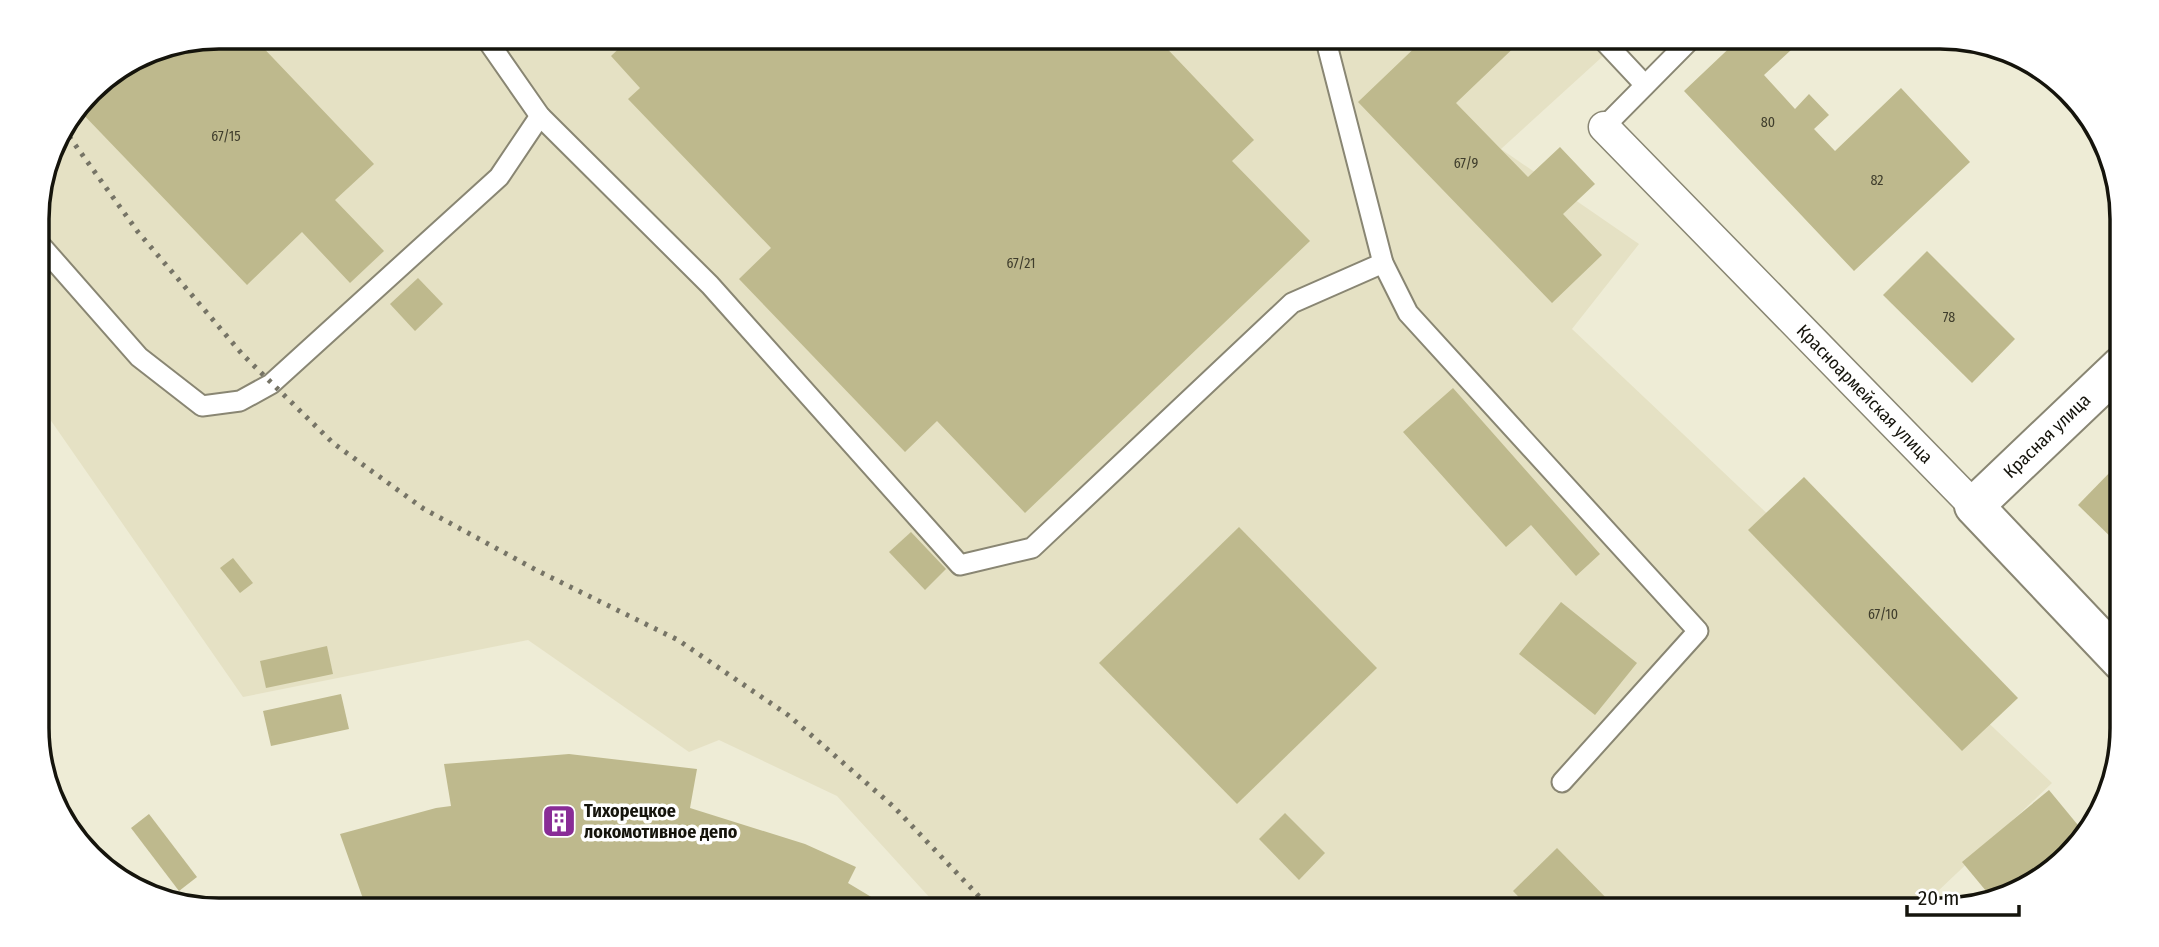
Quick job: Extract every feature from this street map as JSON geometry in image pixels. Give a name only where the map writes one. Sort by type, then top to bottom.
[{"type":"street","name":"Красноармейская улица","points":[[1604,127],[2110,649]]},
{"type":"street","name":"Красная улица","points":[[1974,506],[2110,376]]},
{"type":"lane","points":[[493,49],[540,116],[710,285],[960,565],[1032,548],[1292,303],[1383,263]]},
{"type":"lane","points":[[1328,49],[1383,263],[1408,313],[1698,631],[1562,782]]},
{"type":"lane","points":[[1611,49],[1645,85]]},
{"type":"lane","points":[[1604,127],[1681,49]]},
{"type":"lane","points":[[49,254],[139,357],[202,406],[240,401],[271,384],[499,177],[540,116]]},
{"type":"shaded area","points":[[219,49],[1611,49],[1501,149],[1639,244],[1572,329],[2052,783],[1931,898],[930,898],[837,796],[719,740],[689,752],[528,640],[243,697],[49,418],[49,208],[55,175],[62,154],[84,115],[124,78],[154,62],[186,52]]},
{"type":"building","points":[[264,49],[374,164],[335,200],[384,251],[350,283],[302,232],[247,285],[84,115],[124,78],[164,58],[197,50]]},
{"type":"building","points":[[618,49],[1167,49],[1254,140],[1232,161],[1310,241],[1025,513],[937,421],[905,452],[739,279],[771,248],[628,99],[640,88],[611,56]]},
{"type":"building","points":[[1413,49],[1512,49],[1456,103],[1528,177],[1560,147],[1595,184],[1563,214],[1602,255],[1552,303],[1358,102]]},
{"type":"building","points":[[1728,49],[1792,49],[1764,75],[1795,109],[1809,94],[1829,115],[1814,129],[1835,151],[1901,88],[1970,162],[1854,271],[1684,91]]},
{"type":"building","points":[[1927,251],[2015,339],[1972,383],[1883,295]]},
{"type":"building","points":[[418,278],[443,304],[415,331],[390,304]]},
{"type":"building","points":[[1453,388],[1600,554],[1576,576],[1531,525],[1506,547],[1403,432]]},
{"type":"building","points":[[2110,472],[2110,536],[2078,505]]},
{"type":"building","points":[[1804,477],[2018,698],[1962,751],[1748,530]]},
{"type":"building","points":[[1239,527],[1377,668],[1237,804],[1099,663]]},
{"type":"building","points":[[911,532],[946,569],[925,590],[889,552]]},
{"type":"building","points":[[233,558],[253,583],[240,593],[220,568]]},
{"type":"building","points":[[1561,602],[1637,663],[1595,715],[1519,654]]},
{"type":"building","points":[[327,646],[333,674],[266,688],[260,661]]},
{"type":"building","points":[[341,694],[349,729],[271,746],[263,711]]},
{"type":"building","name":"Тихорецкое локомотивное депо","points":[[569,754],[697,769],[690,808],[805,844],[856,867],[848,883],[873,898],[363,898],[340,834],[451,806],[444,764]]},
{"type":"building","points":[[2049,790],[2079,826],[2052,856],[2035,869],[1995,889],[1986,891],[1962,862]]},
{"type":"building","points":[[1285,813],[1325,853],[1299,880],[1259,839]]},
{"type":"building","points":[[149,814],[197,877],[179,891],[131,828]]},
{"type":"building","points":[[1557,848],[1606,898],[1520,898],[1513,891]]},
{"type":"railway","points":[[70,138],[138,232],[243,355],[333,443],[424,509],[538,571],[678,640],[788,715],[894,807],[981,898]]},
{"type":"place","name":"Тихорецкое локомотивное депо","points":[[559,821]]}]
